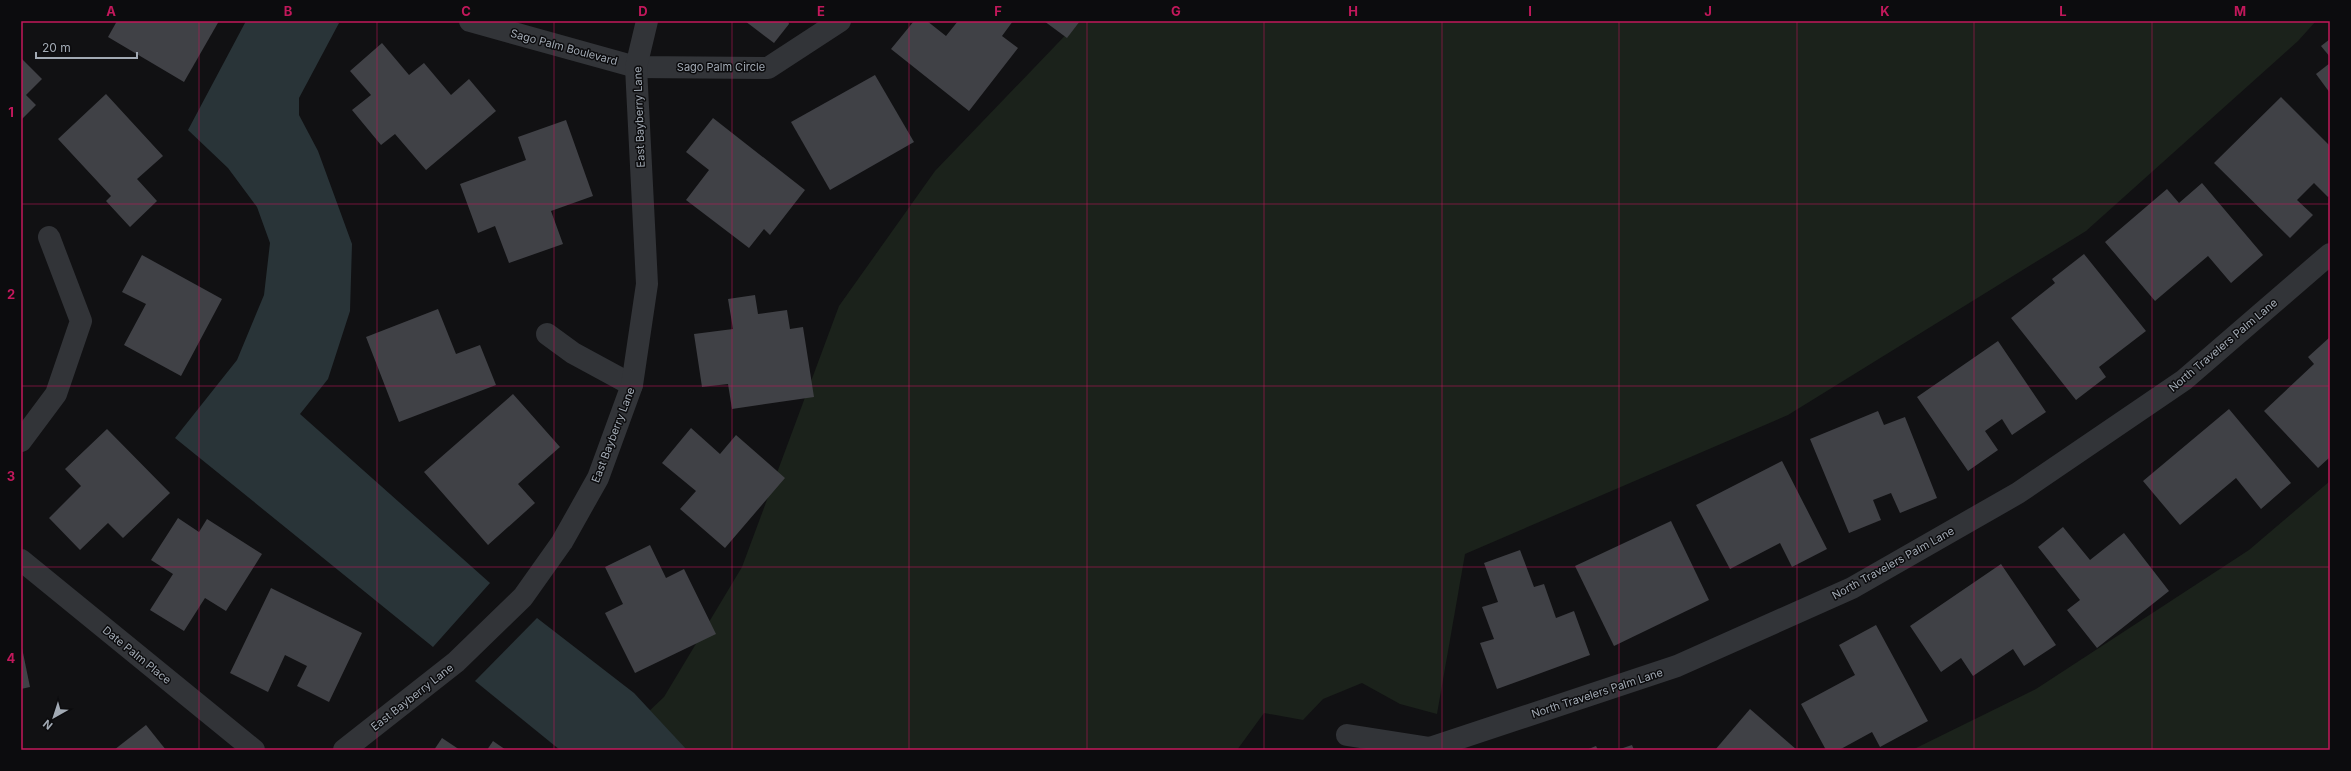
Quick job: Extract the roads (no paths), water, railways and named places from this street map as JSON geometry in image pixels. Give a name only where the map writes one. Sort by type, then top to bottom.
[{"type":"street","name":"Sago Palm Boulevard","points":[[470,21],[636,67]]},
{"type":"street","name":"East Bayberry Lane","points":[[344,750],[456,662],[523,597],[562,542],[598,478],[632,385],[648,284],[636,67],[647,21]]},
{"type":"street","name":"Sago Palm Circle","points":[[636,67],[768,68],[840,21]]},
{"type":"street","points":[[21,441],[56,394],[81,321],[49,237]]},
{"type":"street","name":"North Travelers Palm Lane","points":[[1347,735],[1430,748],[1677,666],[1852,588],[2018,493],[2184,380],[2330,254]]},
{"type":"street","points":[[547,334],[573,353],[632,385]]},
{"type":"street","name":"Date Palm Place","points":[[21,560],[254,750]]}]
